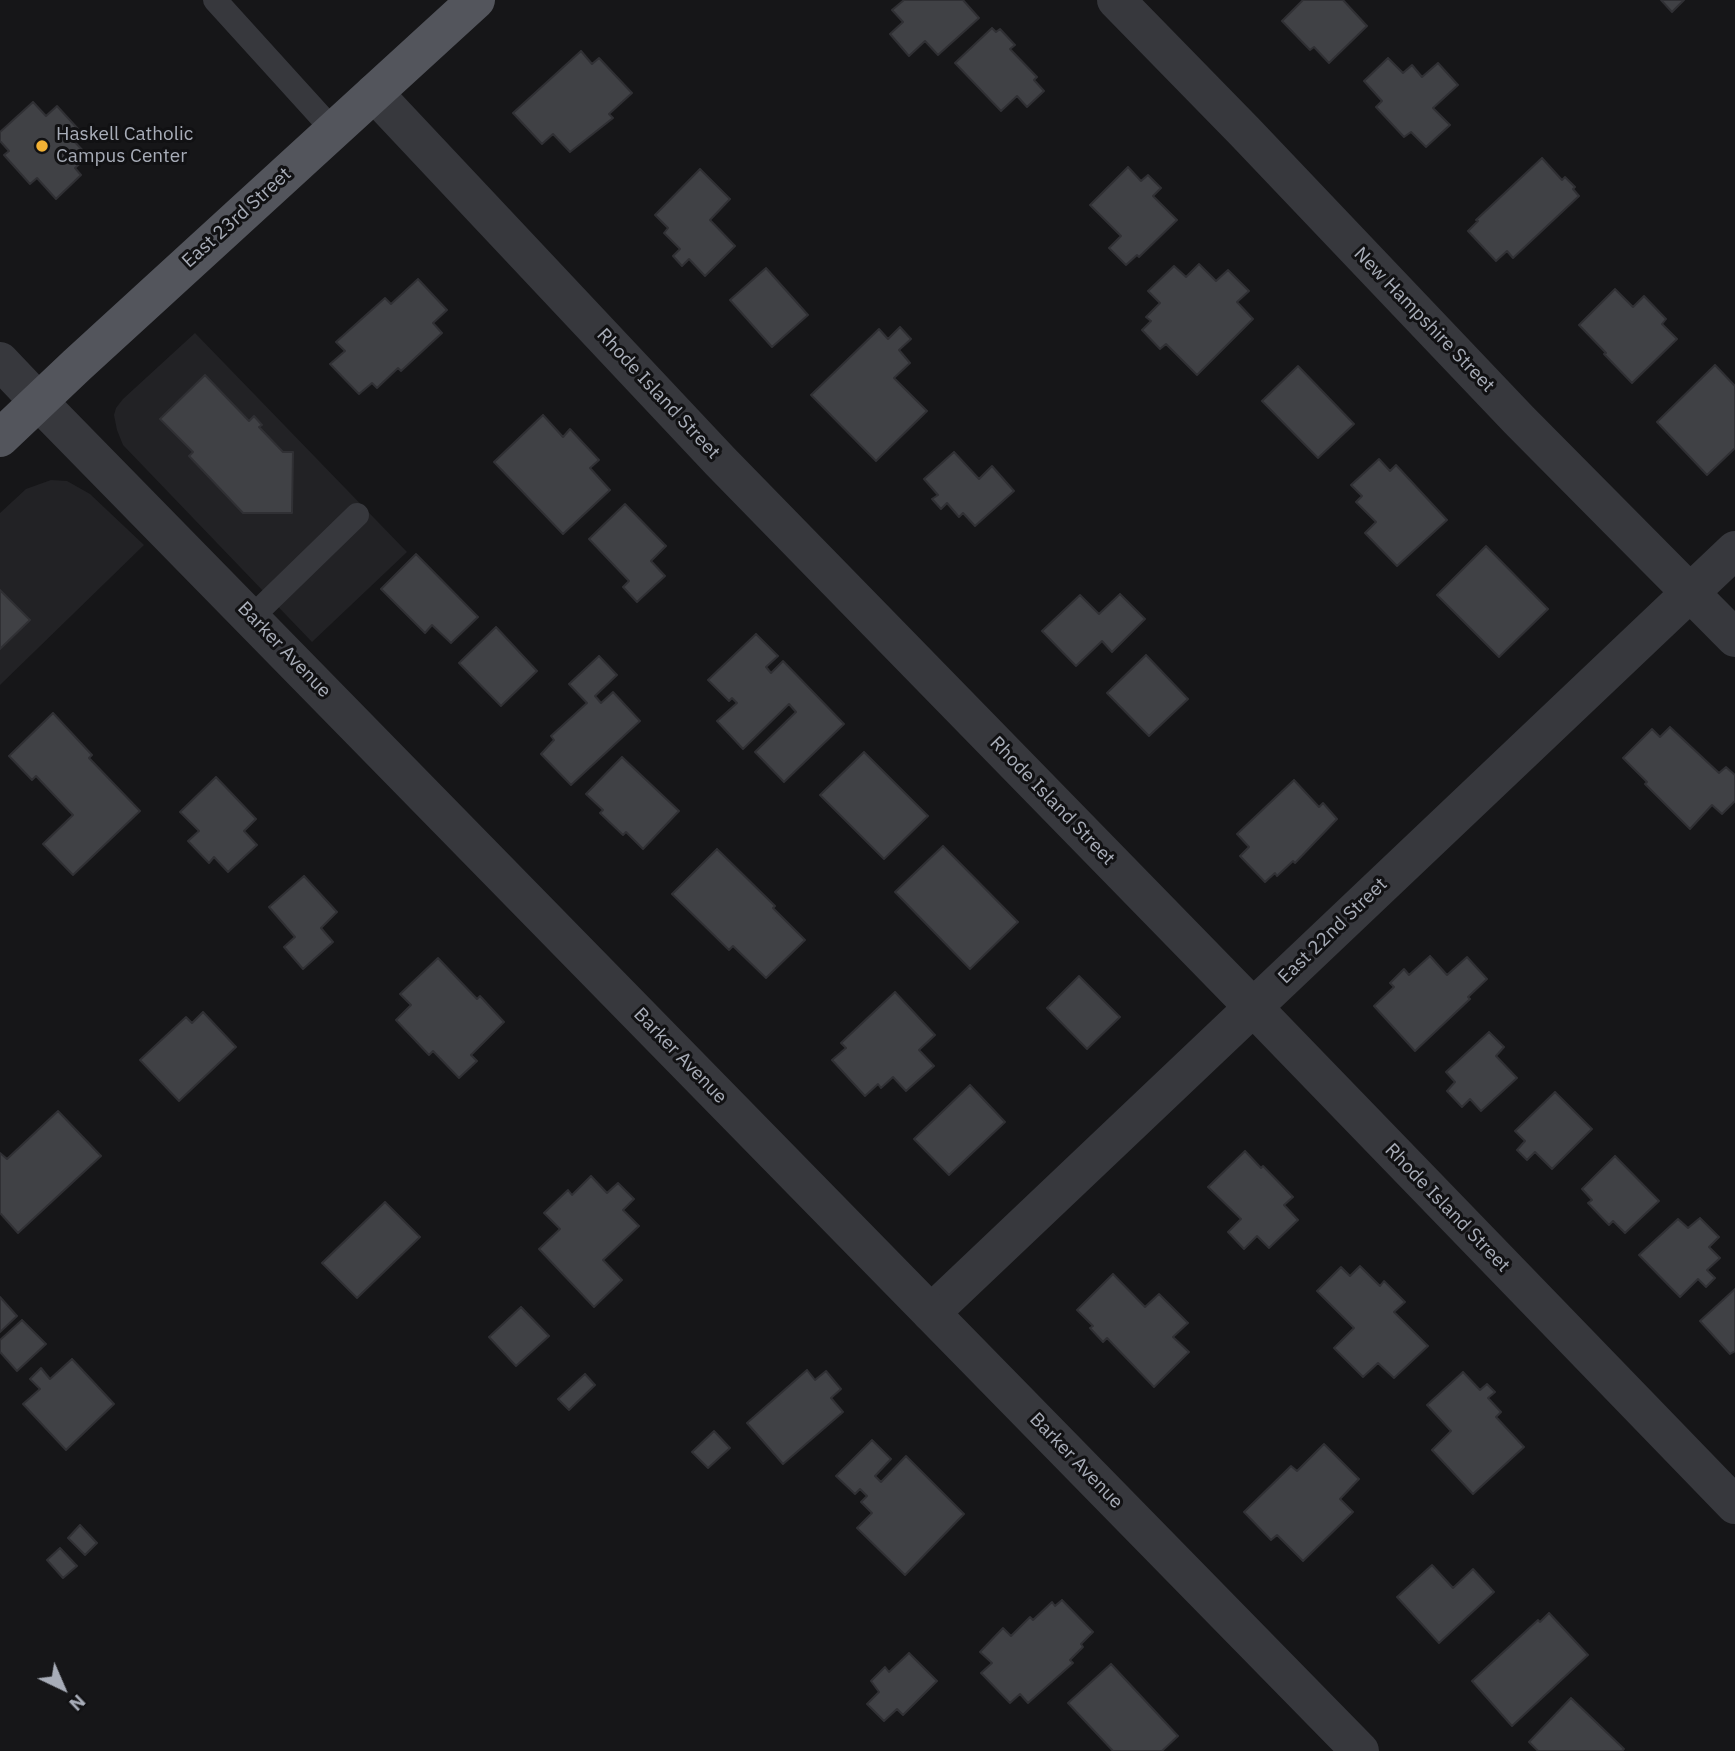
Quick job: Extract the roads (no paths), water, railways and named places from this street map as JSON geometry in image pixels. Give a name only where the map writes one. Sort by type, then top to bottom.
[{"type":"main road","name":"East 23rd Street","points":[[0,438],[476,0]]},
{"type":"street","name":"New Hampshire Street","points":[[1116,0],[1519,420],[1735,638]]},
{"type":"street","name":"Rhode Island Street","points":[[374,93],[720,461],[1735,1505]]},
{"type":"street","name":"Barker Avenue","points":[[0,361],[1360,1751]]},
{"type":"street","name":"East 22nd Street","points":[[931,1313],[1735,550]]},
{"type":"lane","points":[[215,0],[334,130]]},
{"type":"lane","points":[[252,617],[357,516]]},
{"type":"place","name":"Haskell Catholic Campus Center","points":[[42,146]]}]
